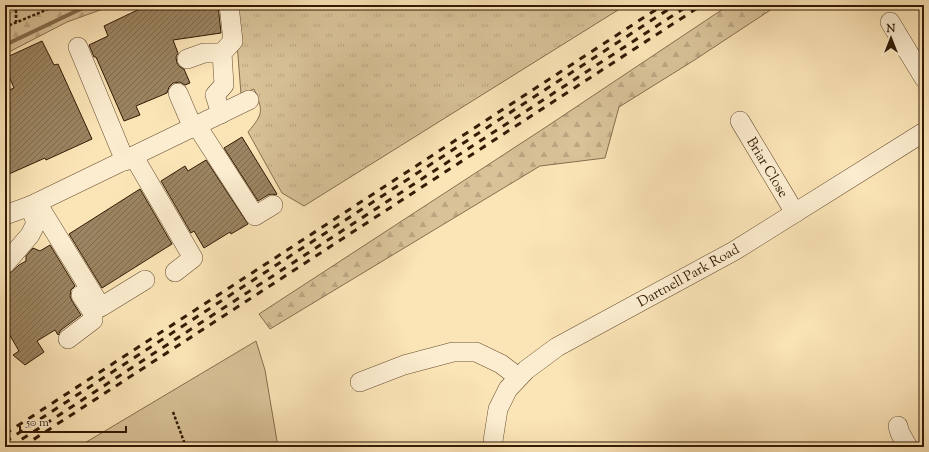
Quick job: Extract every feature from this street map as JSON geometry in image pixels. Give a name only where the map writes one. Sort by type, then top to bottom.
[{"type":"street","points":[[221,114],[215,95],[224,85],[222,53],[233,41],[229,5]]},
{"type":"street","points":[[890,22],[924,78]]},
{"type":"street","points":[[78,46],[130,159],[193,258],[175,272]]},
{"type":"street","points":[[187,58],[204,53],[222,53]]},
{"type":"street","points":[[178,93],[195,127],[255,216],[273,206]]},
{"type":"street","points":[[5,215],[35,211],[130,159],[249,100]]},
{"type":"street","name":"Briar Close","points":[[740,121],[795,213]]},
{"type":"street","name":"Dartnell Park Road","points":[[494,447],[493,441],[498,409],[508,389],[526,370],[557,347],[734,251],[924,132]]},
{"type":"street","points":[[5,264],[30,235],[35,211]]},
{"type":"street","points":[[35,211],[101,307],[145,280]]},
{"type":"street","points":[[35,211],[93,313],[93,320],[68,338]]},
{"type":"street","points":[[360,382],[404,365],[452,352],[476,352],[501,364],[518,377]]},
{"type":"street","points":[[898,426],[900,433],[908,447]]},
{"type":"path","points":[[5,12],[15,5]]},
{"type":"path","points":[[15,5],[16,23]]},
{"type":"path","points":[[5,28],[58,5]]},
{"type":"path","points":[[173,412],[186,447]]},
{"type":"green space","points":[[22,5],[114,5],[67,22],[5,54],[5,17]]},
{"type":"green space","points":[[234,5],[626,5],[304,206],[282,193],[248,132],[259,116],[260,107],[254,89],[241,94]]},
{"type":"green space","points":[[729,5],[778,5],[693,61],[619,107],[605,158],[540,166],[270,329],[259,314],[543,129]]},
{"type":"green space","points":[[256,341],[265,370],[278,447],[78,447]]},
{"type":"building","points":[[148,5],[218,5],[221,33],[173,40],[178,53],[176,57],[177,63],[184,69],[190,83],[185,85],[180,82],[173,83],[169,87],[167,93],[136,106],[140,115],[124,121],[96,57],[94,57],[89,45],[108,36],[104,26]]},
{"type":"building","points":[[42,41],[54,65],[58,64],[92,139],[46,160],[45,158],[9,174],[5,165],[5,92],[14,88],[5,67],[5,58]]},
{"type":"building","points":[[242,137],[277,194],[276,195],[268,195],[258,201],[224,148]]},
{"type":"building","points":[[206,160],[248,224],[231,234],[230,232],[204,248],[194,231],[191,233],[161,181],[185,166],[188,171]]},
{"type":"building","points":[[140,189],[172,244],[102,288],[69,234]]},
{"type":"building","points":[[50,245],[75,286],[71,290],[70,296],[81,315],[61,330],[58,335],[55,330],[37,341],[44,352],[25,365],[13,355],[19,351],[5,327],[5,275],[9,274],[26,261],[26,256],[33,248],[40,251]]},
{"type":"waterway","points":[[5,45],[89,5]]},
{"type":"railway","points":[[5,434],[663,5]]},
{"type":"railway","points":[[5,442],[675,5]]},
{"type":"railway","points":[[10,447],[689,5]]},
{"type":"railway","points":[[22,447],[702,5]]}]
